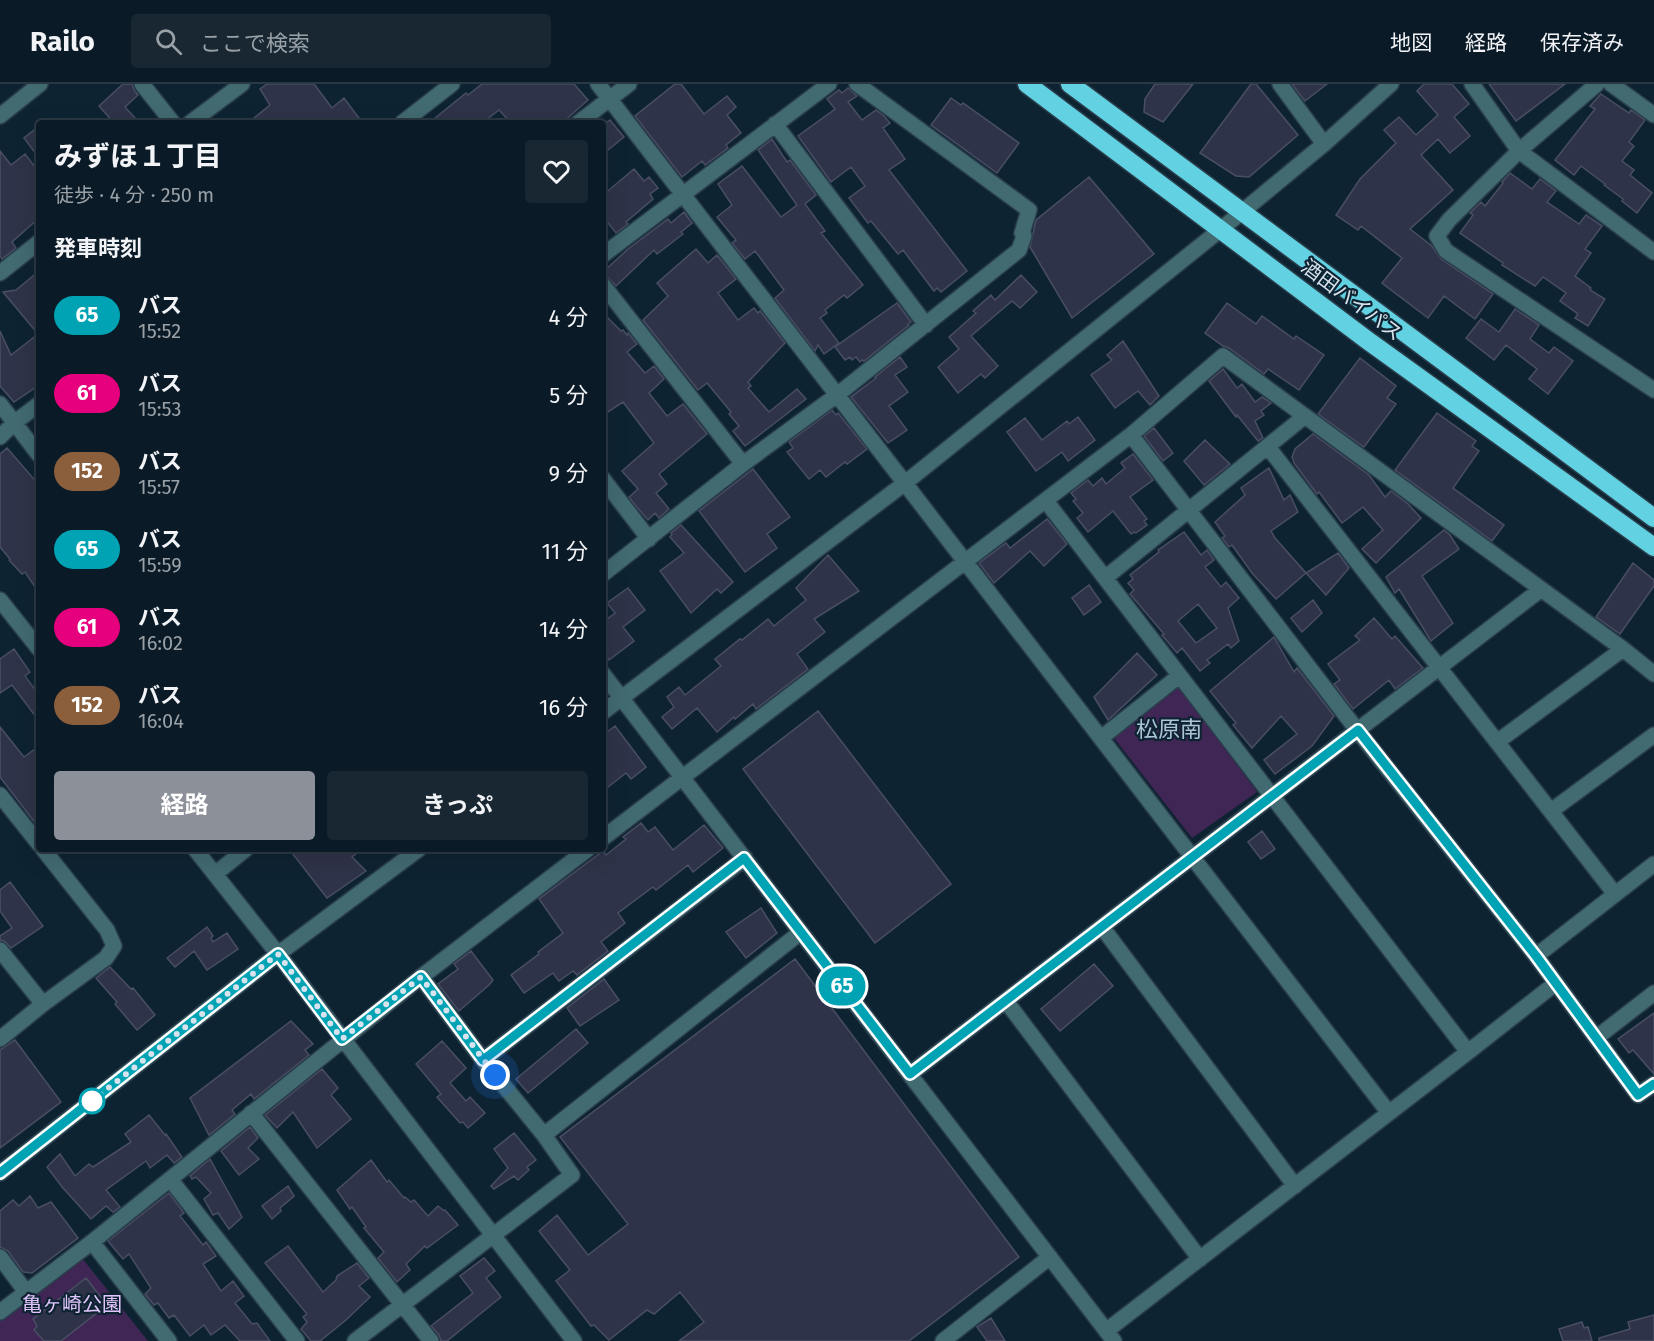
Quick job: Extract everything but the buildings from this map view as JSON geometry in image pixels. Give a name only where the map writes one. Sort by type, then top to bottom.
[{"type":"highway","name":"酒田バイパス","points":[[1027,84],[1367,340],[1654,547]]},
{"type":"highway","name":"酒田バイパス","points":[[1070,84],[1654,518]]},
{"type":"street","points":[[0,116],[40,84]]},
{"type":"street","points":[[142,84],[171,120]]},
{"type":"street","points":[[194,120],[242,84]]},
{"type":"street","points":[[406,120],[452,84]]},
{"type":"street","points":[[598,84],[1389,1113]]},
{"type":"street","points":[[582,120],[628,84]]},
{"type":"street","points":[[606,253],[829,84]]},
{"type":"street","points":[[606,572],[743,464],[837,395],[1020,250],[1024,236],[1022,232],[1029,210],[857,84]]},
{"type":"street","points":[[1280,84],[1324,144]]},
{"type":"street","points":[[606,710],[905,483],[1220,230],[1324,144],[1391,84]]},
{"type":"street","points":[[1472,84],[1519,151],[1654,252]]},
{"type":"street","points":[[1597,84],[1519,151],[1449,220],[1437,236],[1446,250],[1651,383]]},
{"type":"street","points":[[1611,84],[1654,115]]},
{"type":"street","points":[[775,124],[926,325]]},
{"type":"street","points":[[0,273],[36,244]]},
{"type":"street","points":[[606,289],[743,464]]},
{"type":"street","points":[[606,836],[1131,435],[1223,356],[1654,674]]},
{"type":"street","points":[[0,404],[36,450]]},
{"type":"street","points":[[0,437],[36,406]]},
{"type":"street","points":[[1105,578],[1305,416]]},
{"type":"street","points":[[1131,435],[1358,730],[1536,956],[1638,1095],[1654,1084]]},
{"type":"street","points":[[1268,447],[1615,894]]},
{"type":"street","points":[[606,483],[649,539]]},
{"type":"street","points":[[1046,501],[1468,1052]]},
{"type":"street","points":[[910,1074],[1540,590]]},
{"type":"street","points":[[0,600],[36,645]]},
{"type":"street","points":[[1497,742],[1623,649]]},
{"type":"street","points":[[1101,738],[1179,676]]},
{"type":"street","points":[[606,678],[1110,1336],[1200,1259],[1556,983]]},
{"type":"street","points":[[1551,812],[1654,735]]},
{"type":"street","points":[[0,795],[36,840]]},
{"type":"street","points":[[0,1039],[106,958],[114,946],[107,930],[45,852]]},
{"type":"street","points":[[197,852],[574,1341]]},
{"type":"street","points":[[215,874],[242,852]]},
{"type":"street","points":[[0,1173],[278,954],[415,852]]},
{"type":"street","points":[[0,1312],[92,1242],[342,1039],[584,852]]},
{"type":"street","points":[[483,1060],[744,858]]},
{"type":"street","points":[[1536,956],[1654,864]]},
{"type":"street","points":[[1102,927],[1295,1186]]},
{"type":"street","points":[[544,1135],[801,932]]},
{"type":"street","points":[[0,950],[43,1004]]},
{"type":"street","points":[[355,1341],[572,1175],[544,1135],[483,1060],[421,977]]},
{"type":"street","points":[[1596,1038],[1654,993]]},
{"type":"street","points":[[1006,1001],[1200,1259]]},
{"type":"street","points":[[251,1113],[430,1341]]},
{"type":"street","points":[[170,1179],[297,1341]]},
{"type":"street","points":[[92,1242],[169,1341]]},
{"type":"street","points":[[0,1257],[26,1292]]},
{"type":"street","points":[[943,1341],[1050,1257]]},
{"type":"green space","points":[[1177,684],[1257,792],[1192,838],[1114,738]]},
{"type":"green space","name":"亀ヶ崎公園","points":[[78,1253],[148,1341],[0,1341],[0,1313]]},
{"type":"bus line","name":"65","points":[[0,1173],[278,954],[342,1039],[421,977],[483,1060],[744,858],[910,1074],[1358,730],[1536,956],[1638,1095],[1654,1084]]},
{"type":"district","name":"松原南","points":[[1169,729]]},
{"type":"route","points":[[92,1101],[278,954],[342,1039],[421,977],[495,1075]]}]
